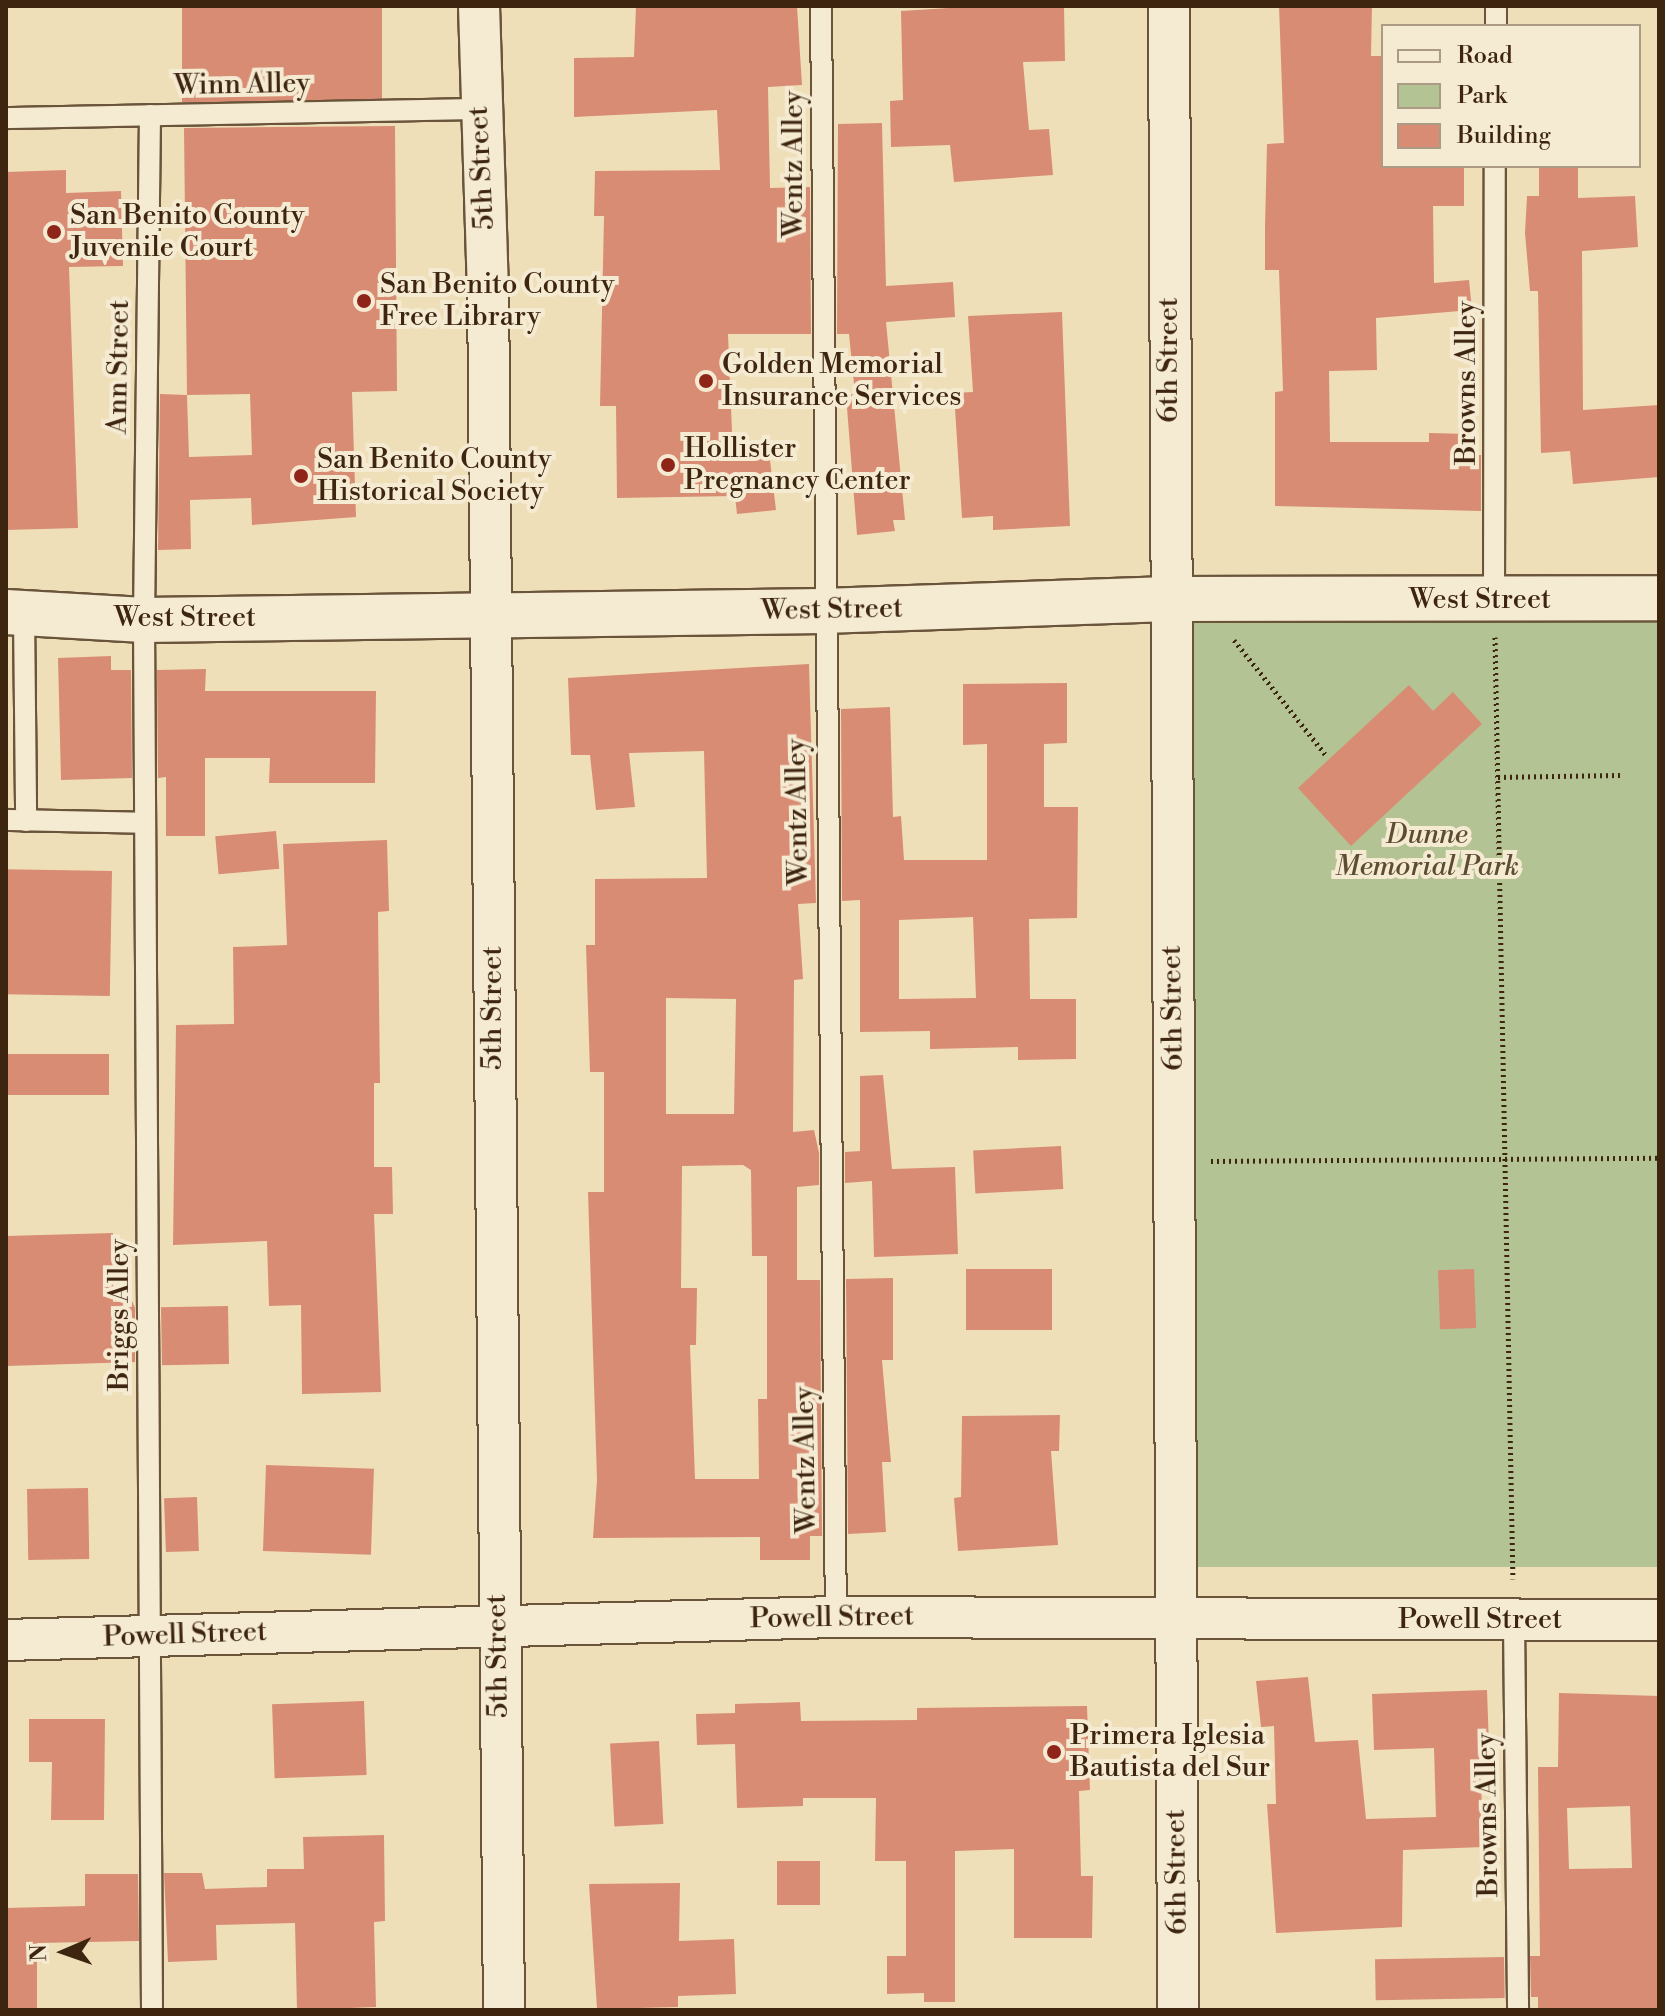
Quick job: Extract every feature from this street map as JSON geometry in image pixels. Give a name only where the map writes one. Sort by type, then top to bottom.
[{"type":"street","name":"5th Street","points":[[479,6],[478,109],[488,287],[497,1627],[504,2010]]},
{"type":"street","name":"6th Street","points":[[1169,6],[1185,599],[1174,1161],[1173,1617],[1178,2010]]},
{"type":"street","name":"West Street","points":[[15,612],[144,620],[823,611],[1185,599],[1659,598]]},
{"type":"street","name":"Powell Street","points":[[6,1640],[836,1617],[1659,1620]]},
{"type":"lane","name":"Wentz Alley","points":[[821,6],[823,611],[836,1617]]},
{"type":"lane","name":"Winn Alley","points":[[6,118],[478,109]]},
{"type":"lane","name":"Ann Street","points":[[144,620],[150,115]]},
{"type":"lane","name":"Browns Alley","points":[[1494,600],[1495,168]]},
{"type":"lane","points":[[15,612],[16,820],[145,823]]},
{"type":"lane","name":"Briggs Alley","points":[[144,620],[152,2010]]},
{"type":"lane","name":"Browns Alley","points":[[1514,1620],[1518,2010]]},
{"type":"path","points":[[1185,599],[1325,754]]},
{"type":"path","points":[[1494,600],[1514,1620]]},
{"type":"path","points":[[1498,777],[1620,775]]},
{"type":"path","points":[[1174,1161],[1659,1158]]},
{"type":"green space","name":"Dunne Memorial Park","points":[[1194,614],[1659,614],[1659,1567],[1194,1567]]},
{"type":"building","points":[[182,6],[382,6],[382,102],[182,102]]},
{"type":"building","points":[[636,6],[797,6],[802,85],[768,87],[770,188],[810,187],[811,334],[728,334],[733,455],[769,452],[776,510],[737,514],[735,496],[617,498],[616,406],[600,406],[604,216],[594,216],[595,171],[720,170],[717,110],[574,117],[574,58],[634,57]]},
{"type":"building","points":[[981,6],[1064,6],[1065,61],[1023,62],[1029,130],[1049,129],[1053,175],[954,182],[950,145],[891,147],[890,101],[903,100],[901,11]]},
{"type":"building","points":[[1279,6],[1372,6],[1371,56],[1381,56],[1381,168],[1464,168],[1464,206],[1433,206],[1434,283],[1469,280],[1472,310],[1376,318],[1377,370],[1329,371],[1330,442],[1429,442],[1429,433],[1469,434],[1468,455],[1481,455],[1481,511],[1275,506],[1275,392],[1283,391],[1279,270],[1265,270],[1267,144],[1284,143]]},
{"type":"building","points":[[882,123],[886,286],[953,282],[955,317],[886,322],[905,520],[893,520],[895,531],[857,535],[846,395],[855,394],[849,334],[837,334],[838,124]]},
{"type":"building","points":[[395,126],[397,391],[352,392],[356,517],[252,525],[251,498],[190,500],[191,549],[158,550],[160,394],[187,395],[184,128]],"holes":[[[250,394],[252,455],[189,457],[187,395]]]},
{"type":"building","points":[[1539,168],[1578,168],[1578,198],[1635,196],[1638,247],[1582,251],[1583,410],[1659,405],[1659,477],[1573,484],[1570,451],[1541,453],[1538,291],[1530,291],[1525,233],[1527,196],[1539,196]]},
{"type":"building","points":[[66,170],[66,193],[121,191],[123,266],[69,267],[78,528],[6,530],[6,172]]},
{"type":"building","points":[[1062,312],[1070,526],[993,530],[993,516],[962,518],[954,393],[973,392],[968,316]]},
{"type":"building","points":[[111,656],[111,670],[131,670],[132,778],[61,780],[58,658]]},
{"type":"building","points":[[809,664],[816,903],[798,904],[803,979],[794,980],[793,1132],[814,1130],[819,1153],[819,1185],[797,1187],[797,1280],[820,1280],[822,1536],[810,1536],[810,1560],[760,1560],[760,1537],[593,1538],[597,1480],[588,1192],[604,1192],[604,1072],[590,1072],[586,945],[595,945],[595,879],[707,878],[704,751],[629,753],[635,807],[596,810],[590,755],[571,755],[568,678]],"holes":[[[666,998],[736,999],[734,1114],[666,1114]],[[743,1165],[751,1170],[752,1256],[767,1256],[767,1399],[758,1399],[759,1479],[695,1479],[690,1345],[696,1345],[697,1288],[681,1288],[682,1166]]]},
{"type":"building","points":[[206,669],[205,691],[376,691],[375,783],[269,783],[270,758],[205,758],[205,836],[166,836],[166,777],[158,778],[157,670]]},
{"type":"building","points":[[1067,683],[1067,743],[1044,744],[1044,807],[1078,807],[1077,918],[1029,919],[1030,999],[1076,999],[1076,1059],[1018,1060],[1018,1047],[930,1049],[930,1031],[860,1032],[860,900],[842,901],[841,709],[890,707],[893,817],[901,816],[904,860],[987,860],[987,744],[963,745],[963,684]],"holes":[[[973,917],[976,998],[899,999],[899,920]]]},
{"type":"building","points":[[1409,685],[1433,711],[1453,692],[1482,724],[1351,846],[1298,788]]},
{"type":"building","points":[[276,831],[279,869],[219,874],[215,836]]},
{"type":"building","points":[[387,840],[389,911],[378,912],[380,1083],[374,1083],[374,1167],[392,1167],[393,1214],[374,1214],[381,1392],[302,1394],[301,1305],[269,1306],[267,1241],[173,1245],[176,1025],[234,1024],[233,947],[287,945],[283,844]]},
{"type":"building","points":[[6,869],[112,871],[110,996],[6,994]]},
{"type":"building","points":[[6,1054],[109,1054],[109,1095],[6,1095]]},
{"type":"building","points":[[883,1075],[892,1169],[955,1167],[958,1254],[874,1257],[872,1181],[845,1183],[845,1152],[860,1151],[860,1076]]},
{"type":"building","points":[[1061,1146],[1063,1189],[975,1194],[973,1151]]},
{"type":"building","points":[[113,1233],[113,1302],[132,1301],[135,1308],[135,1362],[6,1366],[6,1236]]},
{"type":"building","points":[[966,1269],[1052,1269],[1052,1330],[966,1330]]},
{"type":"building","points":[[1474,1269],[1476,1328],[1440,1329],[1438,1270]]},
{"type":"building","points":[[893,1278],[893,1360],[882,1360],[891,1462],[882,1462],[886,1532],[848,1534],[846,1279]]},
{"type":"building","points":[[228,1306],[229,1364],[162,1365],[161,1307]]},
{"type":"building","points":[[1060,1415],[1059,1451],[1051,1451],[1058,1545],[958,1551],[954,1498],[961,1497],[962,1416]]},
{"type":"building","points":[[266,1465],[374,1469],[371,1555],[263,1551]]},
{"type":"building","points":[[88,1488],[89,1559],[28,1560],[27,1489]]},
{"type":"building","points":[[197,1497],[199,1551],[166,1552],[164,1498]]},
{"type":"building","points":[[1308,1677],[1315,1742],[1358,1740],[1366,1819],[1436,1817],[1434,1748],[1374,1750],[1372,1694],[1487,1690],[1489,1746],[1479,1746],[1484,1847],[1403,1850],[1402,1927],[1276,1933],[1267,1804],[1276,1804],[1274,1726],[1261,1727],[1256,1681]]},
{"type":"building","points":[[1559,1693],[1659,1696],[1659,2010],[1538,2010],[1538,1997],[1531,1997],[1530,1956],[1540,1956],[1538,1767],[1558,1767]],"holes":[[[1630,1806],[1632,1868],[1569,1869],[1567,1808]]]},
{"type":"building","points":[[364,1701],[367,1775],[275,1778],[272,1704]]},
{"type":"building","points":[[800,1702],[801,1721],[917,1720],[917,1708],[1087,1706],[1090,1790],[1079,1791],[1081,1876],[1093,1876],[1092,1938],[1014,1938],[1014,1849],[955,1851],[955,2002],[924,2002],[924,1993],[887,1994],[887,1956],[906,1956],[906,1861],[875,1861],[876,1798],[803,1798],[803,1806],[737,1808],[735,1744],[697,1745],[696,1714],[735,1713],[735,1704]]},
{"type":"building","points":[[29,1719],[105,1719],[104,1820],[51,1820],[52,1762],[29,1762]]},
{"type":"building","points":[[659,1741],[663,1824],[614,1826],[610,1744]]},
{"type":"building","points":[[384,1835],[385,1921],[374,1922],[376,2007],[297,2010],[295,1923],[216,1925],[217,1960],[168,1962],[164,1873],[202,1873],[205,1889],[267,1887],[267,1869],[304,1869],[303,1837]]},
{"type":"building","points":[[777,1861],[820,1861],[820,1905],[777,1905]]},
{"type":"building","points":[[85,1874],[138,1874],[139,1941],[37,1943],[37,2010],[6,2010],[6,1908],[85,1906]]},
{"type":"building","points":[[680,1883],[679,1941],[734,1939],[736,1994],[678,1996],[678,2007],[597,2009],[589,1884]]},
{"type":"building","points":[[1504,1957],[1505,1998],[1376,2000],[1375,1959]]},
{"type":"place","name":"San Benito County Juvenile Court","points":[[54,232]]},
{"type":"place","name":"San Benito County Free Library","points":[[364,301]]},
{"type":"place","name":"Golden Memorial Insurance Services","points":[[706,381]]},
{"type":"place","name":"Hollister Pregnancy Center","points":[[668,465]]},
{"type":"place","name":"San Benito County Historical Society","points":[[301,476]]},
{"type":"place","name":"Primera Iglesia Bautista del Sur","points":[[1054,1752]]}]
